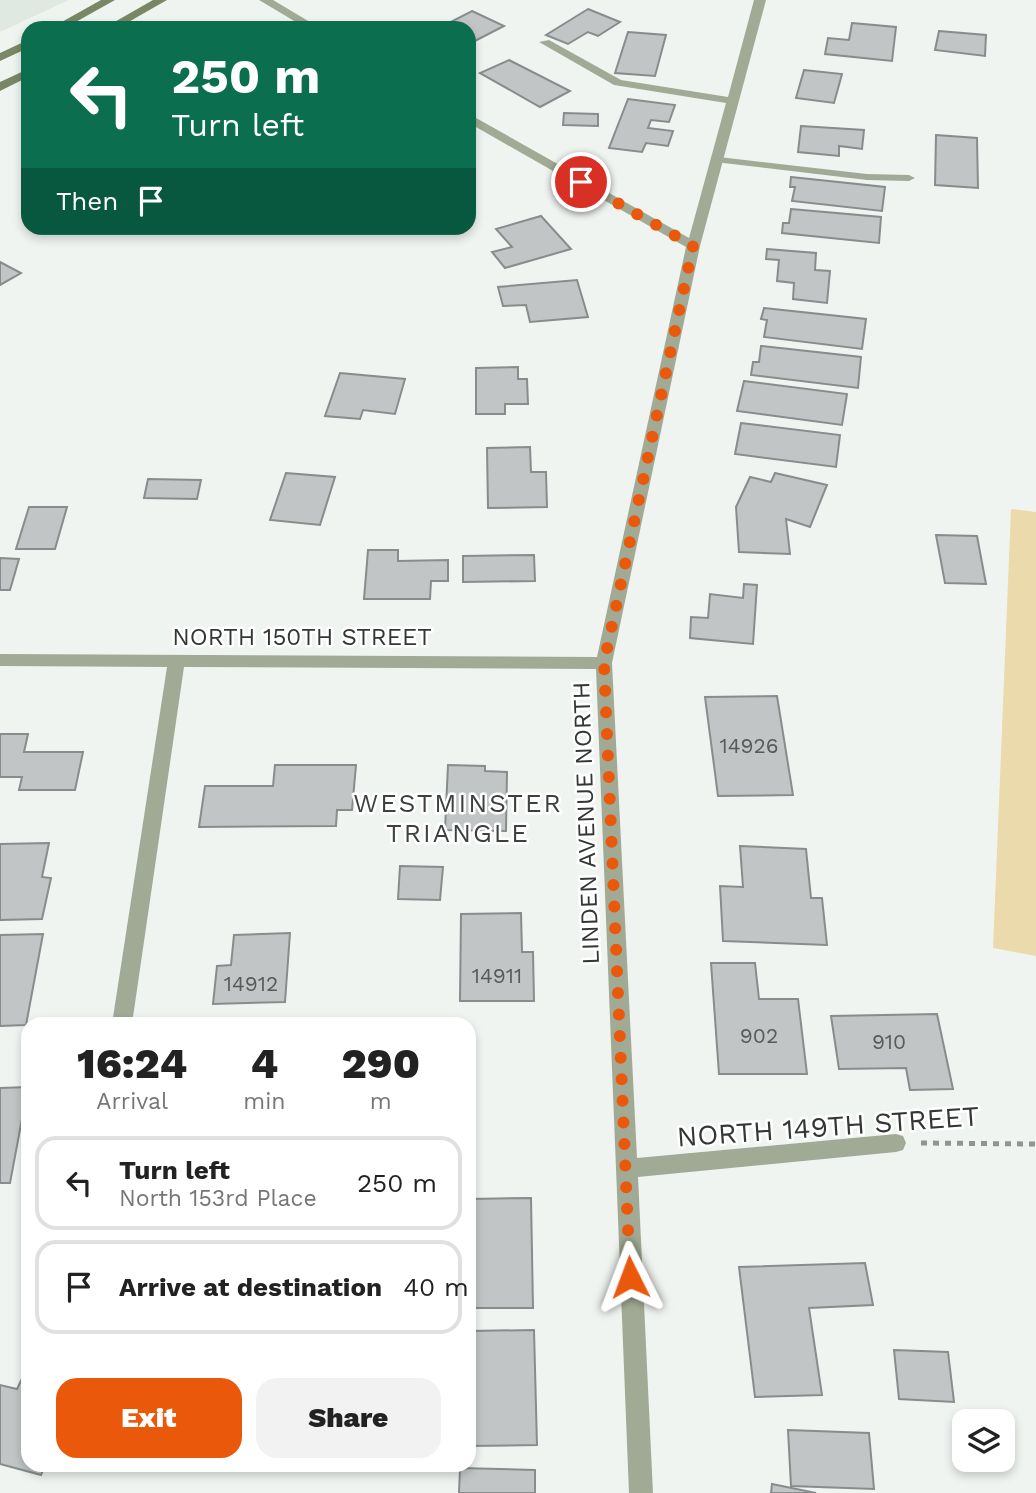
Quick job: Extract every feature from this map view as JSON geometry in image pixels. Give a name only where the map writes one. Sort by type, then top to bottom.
[{"type":"main road","points":[[70,21],[108,0]]},
{"type":"main road","points":[[123,21],[161,0]]},
{"type":"main road","points":[[0,58],[21,47]]},
{"type":"main road","points":[[0,87],[21,76]]},
{"type":"street","points":[[265,0],[302,21]]},
{"type":"street","name":"LINDEN AVENUE NORTH","points":[[641,1493],[604,663],[693,246],[719,160],[760,0]]},
{"type":"street","points":[[545,42],[618,83],[733,101]]},
{"type":"street","points":[[476,122],[693,246]]},
{"type":"street","name":"NORTH 150TH STREET","points":[[0,660],[604,663]]},
{"type":"street","points":[[123,1017],[176,661]]},
{"type":"street","name":"NORTH 149TH STREET","points":[[625,1169],[896,1143]]},
{"type":"lane","points":[[719,160],[867,177],[909,178]]},
{"type":"path","name":"NORTH 149TH STREET","points":[[896,1143],[1036,1144]]},
{"type":"shaded area","points":[[0,0],[69,0],[21,21],[0,32]]},
{"type":"shaded area","points":[[1011,509],[1036,512],[1036,956],[993,948]]},
{"type":"building","points":[[588,9],[620,22],[598,36],[588,32],[568,44],[546,35]]},
{"type":"building","points":[[472,11],[504,26],[476,40],[476,21],[453,21]]},
{"type":"building","points":[[852,23],[896,27],[892,61],[825,54],[828,38],[849,40]]},
{"type":"building","points":[[939,31],[986,35],[985,56],[935,50]]},
{"type":"building","points":[[628,32],[666,35],[655,76],[615,73]]},
{"type":"building","points":[[509,60],[570,91],[540,107],[480,73]]},
{"type":"building","points":[[804,70],[842,74],[834,103],[796,98]]},
{"type":"building","points":[[628,99],[675,105],[669,122],[651,120],[648,128],[673,131],[668,146],[646,143],[642,152],[609,148]]},
{"type":"building","points":[[564,113],[598,114],[598,126],[563,125]]},
{"type":"building","points":[[801,126],[864,130],[862,149],[839,146],[839,156],[798,152]]},
{"type":"building","points":[[936,135],[977,138],[978,188],[935,185]]},
{"type":"building","points":[[791,177],[885,187],[882,211],[792,201],[795,187],[790,187]]},
{"type":"building","points":[[791,209],[881,217],[879,243],[782,233],[783,223],[789,223]]},
{"type":"building","points":[[541,216],[571,249],[505,268],[492,252],[512,247],[496,229]]},
{"type":"building","points":[[767,249],[816,253],[815,270],[830,271],[827,303],[793,299],[794,283],[777,281],[779,260],[766,259]]},
{"type":"building","points":[[0,262],[21,273],[0,285]]},
{"type":"building","points":[[577,280],[588,317],[530,322],[526,305],[503,306],[498,287]]},
{"type":"building","points":[[764,308],[866,319],[862,349],[764,337],[767,320],[761,319]]},
{"type":"building","points":[[761,346],[861,357],[858,388],[751,375],[753,362],[759,362]]},
{"type":"building","points":[[518,367],[518,379],[527,379],[528,404],[505,404],[505,414],[476,414],[476,368]]},
{"type":"building","points":[[340,373],[405,379],[395,414],[363,410],[360,419],[325,416]]},
{"type":"building","points":[[744,381],[847,394],[842,425],[737,411]]},
{"type":"building","points":[[741,423],[840,435],[836,467],[735,454]]},
{"type":"building","points":[[530,447],[531,472],[546,472],[547,507],[488,508],[487,448]]},
{"type":"building","points":[[286,473],[335,477],[320,525],[270,520]]},
{"type":"building","points":[[775,473],[827,485],[810,527],[786,519],[790,554],[739,552],[736,507],[750,477],[771,482]]},
{"type":"building","points":[[148,479],[201,480],[197,499],[144,498]]},
{"type":"building","points":[[29,507],[67,507],[55,549],[16,549]]},
{"type":"building","points":[[936,535],[977,536],[986,584],[945,583]]},
{"type":"building","points":[[368,550],[398,550],[398,561],[448,560],[448,581],[431,581],[430,599],[364,599]]},
{"type":"building","points":[[534,555],[535,581],[463,582],[463,556]]},
{"type":"building","points":[[0,558],[19,559],[10,590],[0,590]]},
{"type":"building","points":[[744,584],[757,585],[753,644],[690,638],[691,617],[708,618],[710,594],[743,598]]},
{"type":"building","points":[[777,696],[793,795],[718,796],[705,697]]},
{"type":"building","points":[[0,734],[28,734],[24,752],[83,752],[75,790],[19,790],[22,777],[0,777]]},
{"type":"building","points":[[275,765],[356,765],[352,810],[337,810],[336,826],[199,827],[205,786],[273,786]]},
{"type":"building","points":[[448,765],[485,766],[485,771],[507,772],[506,831],[445,830]]},
{"type":"building","points":[[49,843],[42,877],[51,878],[42,919],[0,920],[0,844]]},
{"type":"building","points":[[740,846],[806,849],[811,898],[822,898],[827,945],[723,941],[720,886],[743,887]]},
{"type":"building","points":[[400,866],[443,867],[440,900],[398,899]]},
{"type":"building","points":[[521,913],[522,952],[533,952],[534,1001],[460,1001],[461,914]]},
{"type":"building","points":[[290,933],[285,1002],[213,1004],[217,966],[231,965],[234,935]]},
{"type":"building","points":[[43,934],[27,1017],[21,1017],[21,1025],[0,1026],[0,935]]},
{"type":"building","points":[[711,963],[755,963],[759,999],[798,999],[807,1074],[719,1074]]},
{"type":"building","points":[[937,1014],[953,1089],[910,1090],[906,1068],[839,1069],[831,1016]]},
{"type":"building","points":[[21,1087],[21,1124],[10,1183],[0,1183],[0,1088]]},
{"type":"building","points":[[531,1198],[533,1308],[476,1308],[476,1199]]},
{"type":"building","points":[[865,1263],[873,1305],[809,1308],[822,1395],[755,1397],[739,1267]]},
{"type":"building","points":[[534,1330],[537,1445],[476,1446],[476,1331]]},
{"type":"building","points":[[894,1350],[948,1352],[954,1402],[899,1399]]},
{"type":"building","points":[[21,1381],[21,1470],[0,1464],[0,1385],[17,1389]]},
{"type":"building","points":[[788,1430],[869,1433],[874,1489],[791,1486]]},
{"type":"building","points":[[476,1468],[535,1470],[535,1493],[459,1493],[460,1472],[476,1472]]},
{"type":"building","points":[[772,1484],[816,1493],[771,1493]]},
{"type":"district","name":"WESTMINSTER TRIANGLE","points":[[458,818]]},
{"type":"route","points":[[581,182],[693,246],[604,663],[630,1277]]}]
